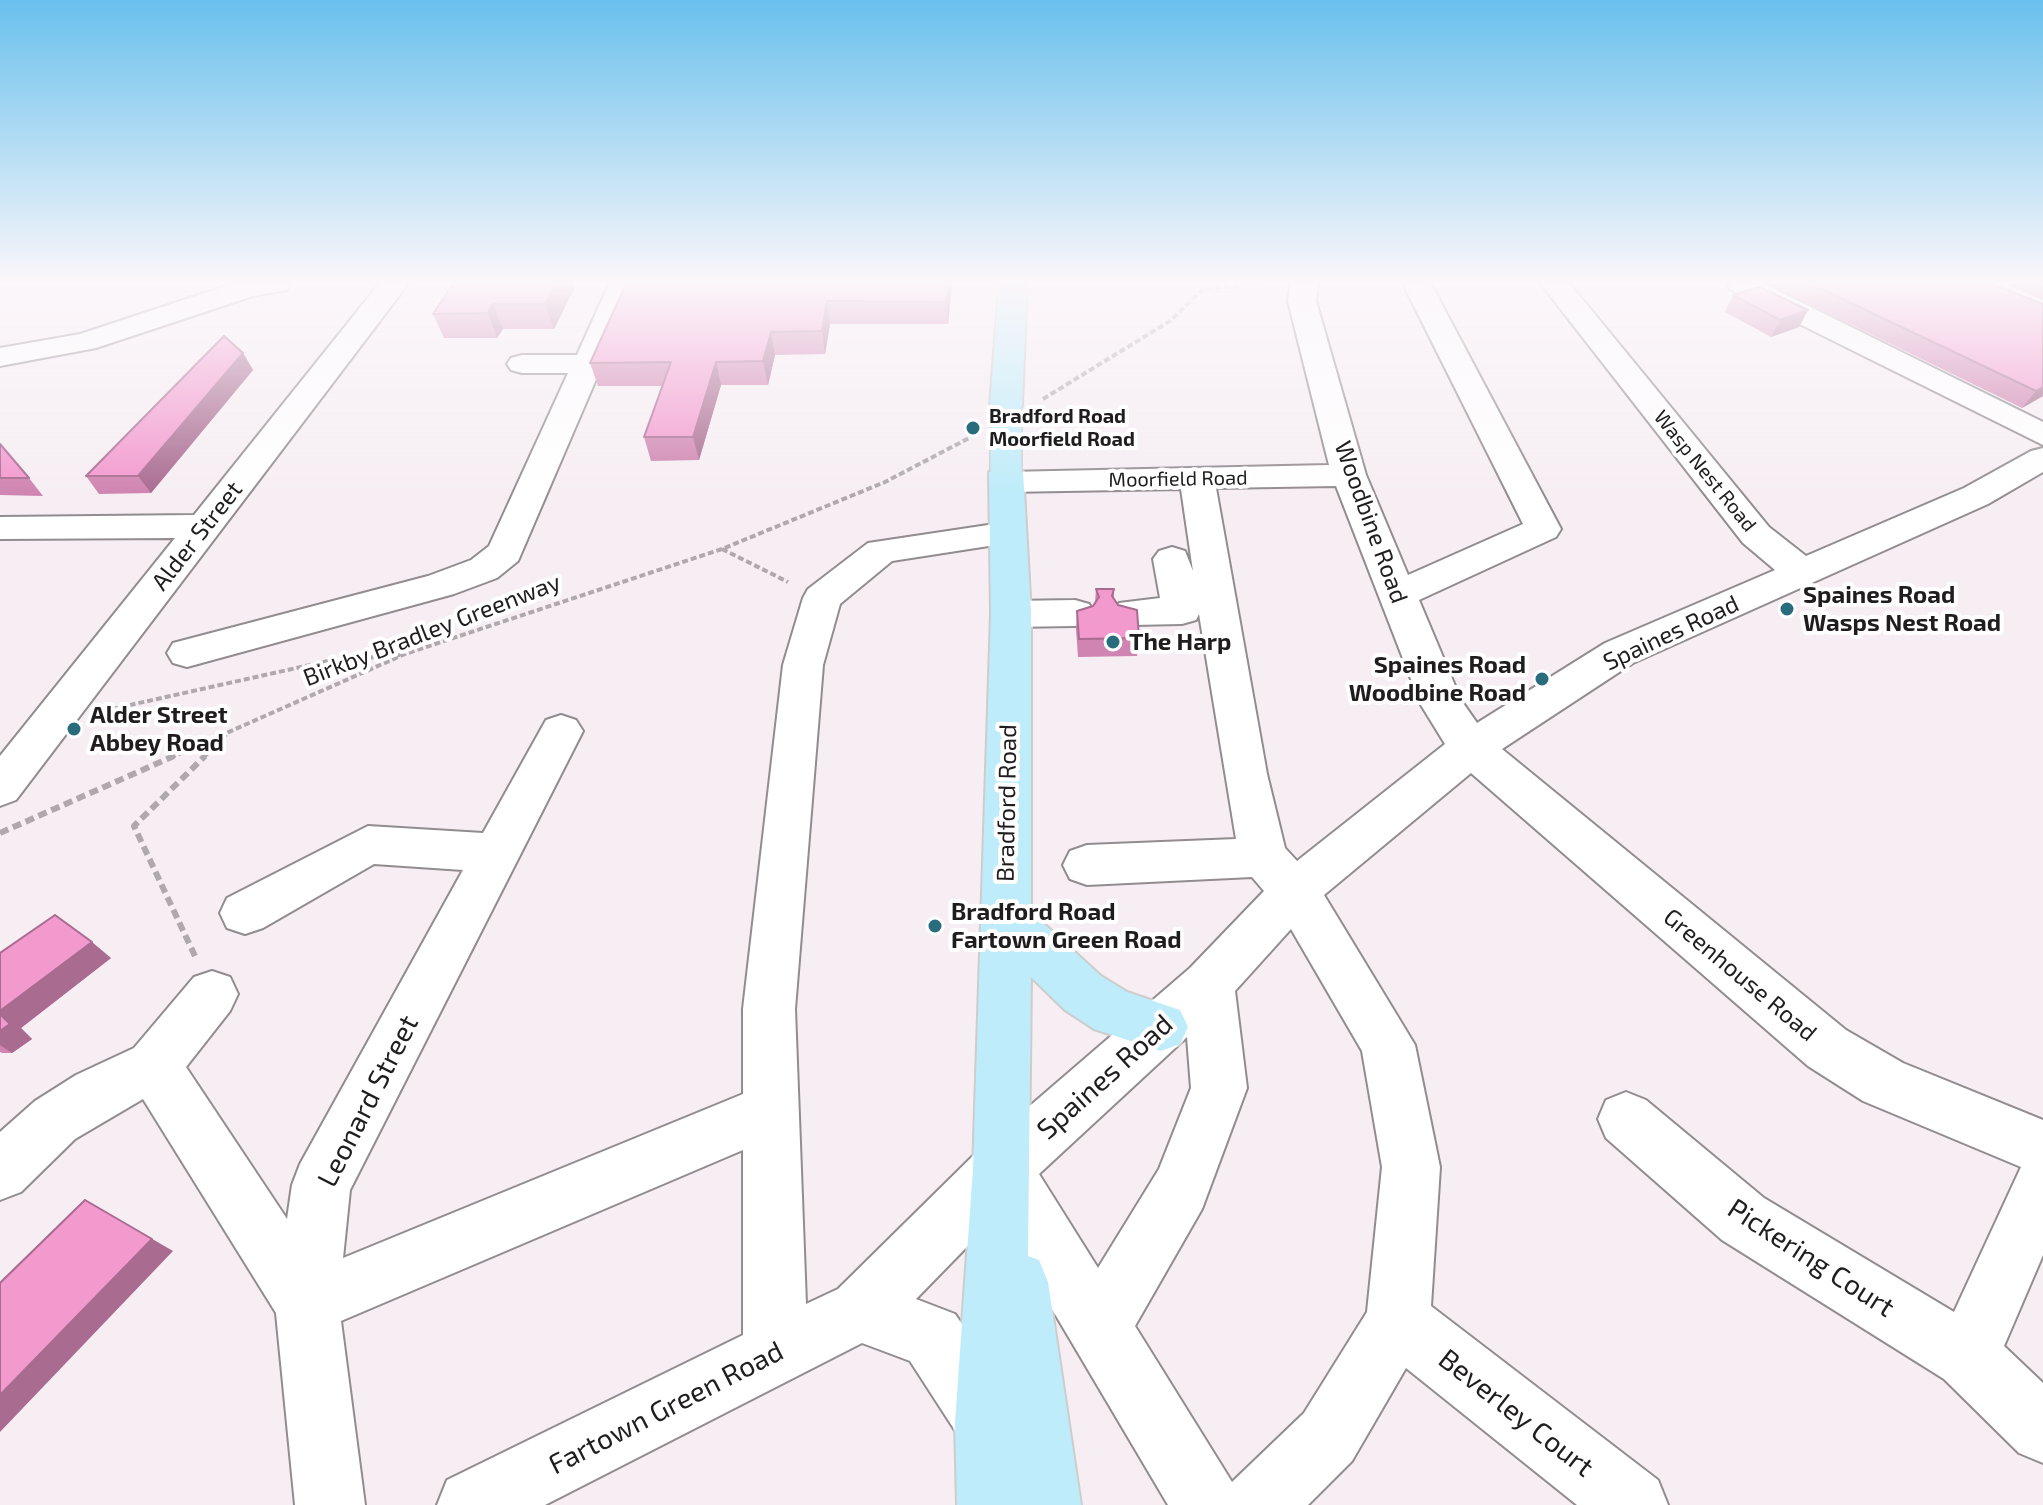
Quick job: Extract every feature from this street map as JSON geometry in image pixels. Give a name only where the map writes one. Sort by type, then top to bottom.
[{"type":"main road","name":"Bradford Road","points":[[1002,1169],[1011,614],[1006,477],[1009,354]]},
{"type":"main road","points":[[1006,920],[1083,993],[1113,1012],[1161,1027]]},
{"type":"main road","points":[[992,1505],[989,1422],[1002,1169]]},
{"type":"main road","points":[[1002,1169],[1046,1505]]},
{"type":"street","name":"Alder Street","points":[[0,788],[339,354]]},
{"type":"street","points":[[187,653],[440,585],[484,569],[505,553],[591,354]]},
{"type":"street","name":"Woodbine Road","points":[[1316,354],[1349,475],[1442,705],[1471,748]]},
{"type":"street","points":[[1397,595],[1543,529],[1453,354]]},
{"type":"street","name":"Wasp Nest Road","points":[[1611,354],[1756,535],[1804,574]]},
{"type":"street","points":[[1881,354],[2043,435]]},
{"type":"street","points":[[522,364],[587,364]]},
{"type":"street","name":"Spaines Road","points":[[1002,1169],[1208,984],[1279,874],[1619,653],[1976,496],[2043,458]]},
{"type":"street","name":"Moorfield Road","points":[[1006,477],[1349,475]]},
{"type":"street","points":[[1197,478],[1245,774],[1279,874],[1388,1045],[1411,1167],[1398,1321],[1328,1437],[1258,1505]]},
{"type":"street","points":[[0,528],[204,526]]},
{"type":"street","points":[[775,1352],[769,1009],[803,665],[822,598],[881,551],[1008,533]]},
{"type":"street","points":[[1133,612],[1182,611],[1172,559]]},
{"type":"street","points":[[1011,614],[1075,613]]},
{"type":"street","name":"Leonard Street","points":[[330,1505],[307,1304],[321,1185],[561,731]]},
{"type":"street","name":"Greenhouse Road","points":[[1471,748],[1827,1048],[1883,1082],[2043,1148]]},
{"type":"street","points":[[245,913],[368,845],[499,853]]},
{"type":"street","points":[[1087,865],[1279,874]]},
{"type":"street","name":"Spaines Road","points":[[1100,1325],[1181,1188],[1219,1088],[1208,984]]},
{"type":"street","points":[[0,1171],[55,1120],[96,1094],[153,1066],[212,994]]},
{"type":"street","points":[[153,1066],[307,1304],[769,1111]]},
{"type":"street","name":"Pickering Court","points":[[1626,1119],[1743,1219],[1967,1356],[2043,1429]]},
{"type":"street","points":[[1002,1169],[1100,1325],[1207,1505]]},
{"type":"street","name":"Fartown Green Road","points":[[472,1505],[860,1311],[1002,1169]]},
{"type":"street","points":[[1967,1356],[2043,1185]]},
{"type":"street","points":[[860,1311],[932,1337],[989,1422]]},
{"type":"street","name":"Beverley Court","points":[[1398,1321],[1633,1505]]},
{"type":"path","points":[[1077,381],[1118,354]]},
{"type":"path","name":"Birkby Bradley Greenway","points":[[0,833],[405,654],[722,549],[885,482]]},
{"type":"path","points":[[722,549],[822,598]]},
{"type":"path","points":[[53,722],[328,661],[405,654]]},
{"type":"path","points":[[212,994],[134,826],[233,728]]},
{"type":"building","points":[[206,354],[242,354],[138,476],[86,476]]},
{"type":"building","points":[[594,354],[765,354],[763,361],[716,362],[693,437],[644,437],[671,362],[590,363]]},
{"type":"building","points":[[1959,354],[2043,354],[2043,387],[2036,391]]},
{"type":"building","points":[[0,444],[29,478],[0,478]]},
{"type":"building","points":[[1096,589],[1114,589],[1112,596],[1118,605],[1137,610],[1139,638],[1079,639],[1077,611],[1093,606],[1099,597]]},
{"type":"building","points":[[55,915],[92,942],[0,1011],[0,953]]},
{"type":"building","points":[[0,1014],[10,1024],[0,1031]]},
{"type":"building","points":[[85,1200],[152,1239],[0,1395],[0,1283]]},
{"type":"place","name":"Bradford Road Moorfield Road","points":[[973,428]]},
{"type":"place","name":"Spaines Road Wasps Nest Road","points":[[1787,609]]},
{"type":"place","name":"The Harp","points":[[1113,642]]},
{"type":"place","name":"Spaines Road Woodbine Road","points":[[1542,679]]},
{"type":"place","name":"Alder Street Abbey Road","points":[[74,729]]},
{"type":"place","name":"Bradford Road Fartown Green Road","points":[[935,926]]}]
